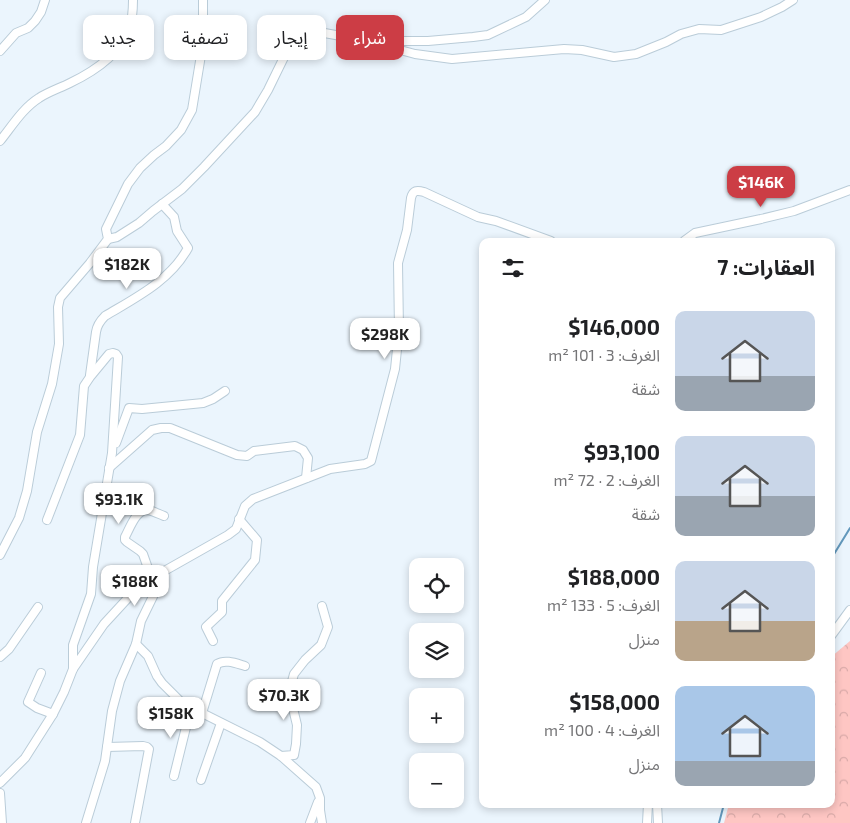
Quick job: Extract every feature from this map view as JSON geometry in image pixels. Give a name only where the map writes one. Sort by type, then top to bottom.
[{"type":"street","points":[[0,51],[16,33],[28,28],[35,21],[41,12],[45,0]]},
{"type":"street","points":[[0,141],[24,111],[39,98],[89,73],[115,52],[129,31],[134,0]]},
{"type":"street","points":[[108,239],[106,229],[128,184],[140,168],[166,146],[181,130],[192,110],[203,43],[202,0]]},
{"type":"street","points":[[404,41],[488,35],[526,17],[545,0]]},
{"type":"street","points":[[404,51],[452,59],[564,49],[582,50],[614,57],[645,51],[690,31],[699,29],[722,30],[761,17],[793,0]]},
{"type":"street","points":[[0,555],[20,518],[27,491],[37,432],[52,384],[59,344],[58,307],[60,298],[108,239],[117,237],[134,226],[182,189],[255,112],[295,38],[304,32],[320,32],[336,35]]},
{"type":"street","points":[[0,783],[25,758],[53,714],[73,670],[104,624],[150,574],[159,574],[228,535],[236,529],[245,506],[253,499],[330,469],[365,464],[371,461],[395,369],[400,330],[398,263],[407,230],[412,193],[418,190],[424,192],[478,217],[496,221],[543,238]]},
{"type":"street","points":[[688,238],[695,233],[761,220],[794,211],[850,190]]},
{"type":"street","points":[[90,377],[97,326],[100,320],[164,278],[181,260],[188,248],[177,231],[174,217],[162,204]]},
{"type":"street","points":[[47,520],[80,435],[84,386],[109,354],[116,354],[118,361],[112,453],[93,567],[91,594],[74,645],[73,670]]},
{"type":"street","points":[[112,453],[129,408],[142,409],[208,402],[225,391]]},
{"type":"street","points":[[109,468],[152,430],[170,428],[238,456],[247,456],[254,451],[295,446],[303,450],[308,458],[306,478]]},
{"type":"street","points":[[150,574],[143,554],[125,540],[141,512],[151,510],[164,516]]},
{"type":"street","points":[[213,641],[206,627],[222,612],[222,601],[255,560],[257,540],[239,520]]},
{"type":"street","points":[[86,823],[105,761],[115,700],[120,682],[136,644],[141,621],[161,580],[159,574]]},
{"type":"street","points":[[281,756],[294,755],[297,725],[290,692],[294,674],[321,645],[328,627],[322,606]]},
{"type":"street","points":[[0,657],[9,649],[38,607]]},
{"type":"street","points":[[835,631],[850,610]]},
{"type":"street","points":[[136,644],[148,656],[162,683],[182,703],[260,742],[281,756],[316,787],[320,798],[322,823]]},
{"type":"street","points":[[202,713],[216,664],[226,661],[245,666]]},
{"type":"street","points":[[41,673],[28,702],[37,708],[53,714]]},
{"type":"street","points":[[174,776],[191,707]]},
{"type":"street","points":[[201,780],[221,723]]},
{"type":"street","points":[[107,747],[143,746],[149,750],[135,823]]},
{"type":"street","points":[[0,793],[2,823]]},
{"type":"street","points":[[310,823],[320,798]]},
{"type":"street","points":[[647,823],[648,808]]},
{"type":"street","points":[[657,808],[658,823]]},
{"type":"green space","points":[[850,641],[850,823],[724,823],[728,808],[835,808],[835,654]]},
{"type":"waterway","points":[[835,552],[850,528]]},
{"type":"waterway","points":[[719,823],[723,808]]}]
